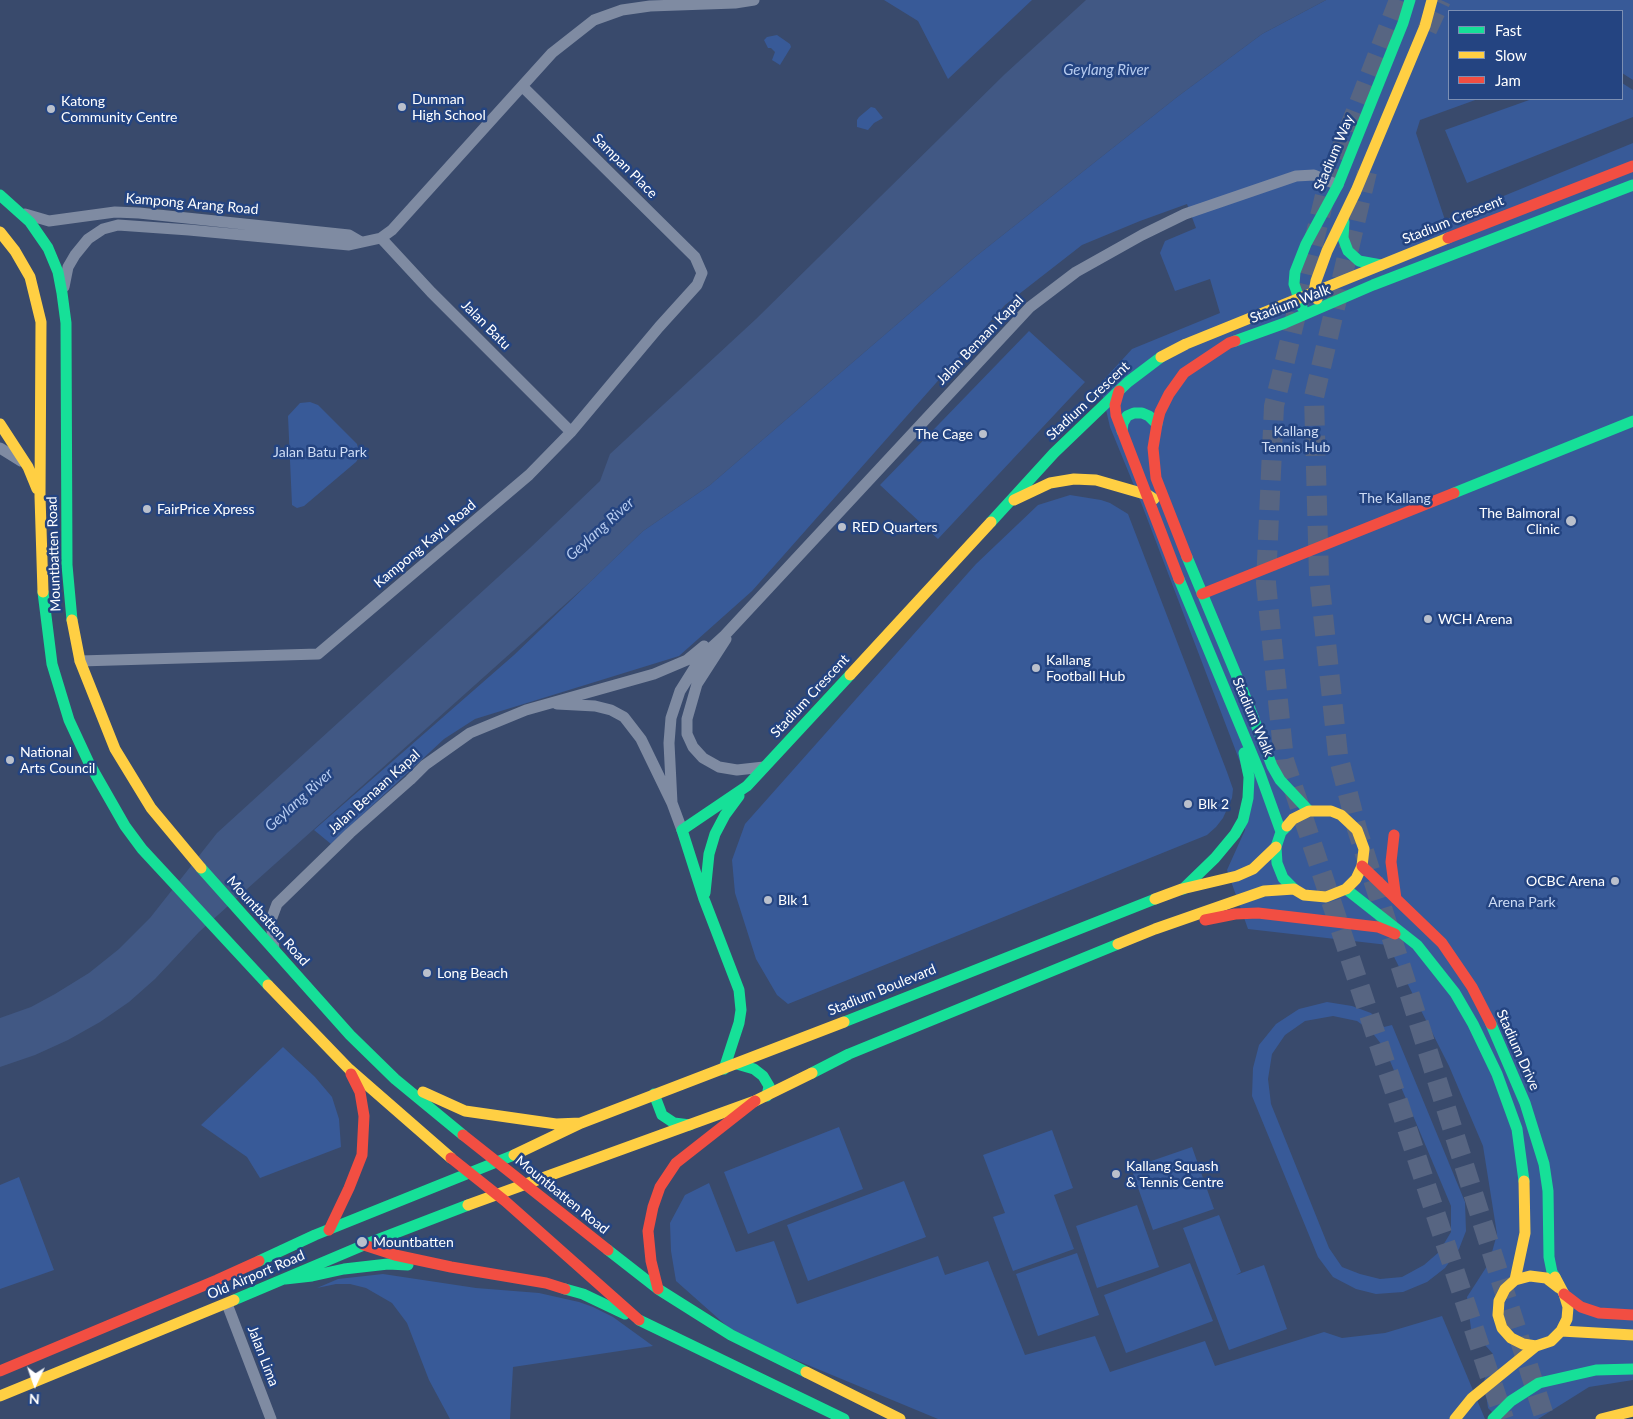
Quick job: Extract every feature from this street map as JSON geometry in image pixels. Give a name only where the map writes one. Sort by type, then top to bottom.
[{"type":"main road","name":"Stadium Way","points":[[1305,315],[1294,284],[1295,272],[1306,244],[1338,185],[1410,0]]},
{"type":"main road","points":[[1321,309],[1314,292],[1316,281],[1327,251],[1344,218],[1425,26],[1432,0]]},
{"type":"main road","name":"Stadium Crescent","points":[[682,830],[747,786],[1054,453],[1119,391],[1158,360],[1186,344],[1298,298],[1633,166]]},
{"type":"main road","name":"Stadium Walk","points":[[1309,811],[1280,780],[1272,766],[1156,478],[1153,448],[1160,412],[1169,394],[1184,373],[1229,343],[1321,309],[1373,285],[1633,185]]},
{"type":"main road","name":"Mountbatten Road","points":[[0,195],[21,212],[34,227],[48,248],[58,272],[66,323],[67,565],[72,618],[80,661],[115,749],[151,808],[182,847],[237,909],[350,1034],[395,1079],[524,1184],[658,1289],[731,1335],[900,1419]]},
{"type":"main road","points":[[1344,218],[1343,238],[1348,251],[1359,261],[1381,265]]},
{"type":"main road","name":"Mountbatten Road","points":[[0,232],[15,250],[30,277],[41,322],[41,568],[45,618],[52,664],[69,720],[89,763],[125,826],[142,849],[214,928],[349,1069],[468,1173],[496,1194],[579,1265],[641,1322],[844,1419]]},
{"type":"main road","name":"Stadium Walk","points":[[1119,391],[1115,405],[1116,415],[1148,495],[1168,552],[1238,720],[1281,832]]},
{"type":"main road","points":[[1122,430],[1127,416],[1134,413],[1142,413],[1149,416],[1157,424]]},
{"type":"main road","points":[[1202,594],[1633,421]]},
{"type":"main road","points":[[0,424],[28,467],[40,496]]},
{"type":"main road","points":[[1006,503],[1050,483],[1074,479],[1096,480],[1148,495],[1166,506]]},
{"type":"main road","points":[[1182,889],[1227,845],[1243,820],[1248,798],[1249,777],[1238,720]]},
{"type":"main road","points":[[724,1068],[739,1023],[741,1010],[739,990],[704,899],[709,854],[715,834],[725,815],[747,786]]},
{"type":"main road","points":[[524,1184],[755,1101],[849,1054],[1155,929],[1264,892],[1294,890],[1320,897],[1336,894],[1346,889],[1356,879],[1362,866],[1364,849],[1361,839],[1350,822],[1341,815],[1331,811],[1309,811],[1293,819],[1281,832]]},
{"type":"main road","name":"Jalan Benaan Kapal","points":[[682,830],[704,899]]},
{"type":"main road","name":"Stadium Boulevard","points":[[496,1161],[518,1153],[580,1123],[736,1064],[1146,902],[1182,889],[1237,876],[1253,869],[1266,859],[1276,847],[1281,832]]},
{"type":"main road","points":[[1394,835],[1391,862],[1396,899]]},
{"type":"main road","name":"Stadium Boulevard","points":[[1276,847],[1277,863],[1283,878],[1294,890]]},
{"type":"main road","name":"Stadium Drive","points":[[1362,866],[1442,943],[1468,980],[1490,1021],[1519,1088],[1544,1164],[1549,1210],[1549,1257],[1552,1272],[1568,1306],[1567,1319],[1562,1331]]},
{"type":"main road","points":[[1346,889],[1417,944],[1455,993],[1497,1074],[1517,1129],[1524,1171],[1525,1233],[1515,1280]]},
{"type":"main road","points":[[1155,929],[1235,914],[1258,913],[1378,927],[1417,944]]},
{"type":"main road","points":[[736,1064],[754,1069],[763,1076],[769,1086],[767,1096]]},
{"type":"main road","points":[[329,1230],[362,1155],[364,1116],[360,1092],[349,1069]]},
{"type":"main road","points":[[395,1079],[465,1111],[536,1122],[556,1124],[580,1123]]},
{"type":"main road","points":[[654,1094],[659,1110],[669,1120],[681,1125],[692,1125]]},
{"type":"main road","points":[[658,1289],[651,1261],[648,1232],[660,1187],[676,1163],[755,1101]]},
{"type":"main road","name":"Old Airport Road","points":[[0,1371],[217,1280],[329,1230],[496,1161]]},
{"type":"main road","name":"Old Airport Road","points":[[0,1396],[226,1304],[364,1245],[524,1184]]},
{"type":"main road","points":[[364,1245],[395,1255],[451,1267],[546,1283],[583,1294],[641,1322]]},
{"type":"main road","points":[[285,1279],[388,1264],[451,1267]]},
{"type":"main road","points":[[1536,1346],[1523,1344],[1511,1338],[1502,1328],[1498,1315],[1499,1301],[1505,1289],[1515,1280],[1530,1276],[1546,1278],[1581,1307],[1599,1312],[1633,1315]]},
{"type":"main road","points":[[1455,1419],[1472,1398],[1536,1346],[1551,1341],[1562,1331],[1633,1334]]},
{"type":"main road","points":[[1493,1419],[1512,1401],[1539,1384],[1596,1370],[1633,1369]]},
{"type":"main road","points":[[1590,1419],[1602,1419],[1633,1411]]},
{"type":"street","points":[[381,238],[389,233],[552,53],[598,18],[622,10],[650,6],[735,3],[754,0]]},
{"type":"street","name":"Sampan Place","points":[[522,86],[695,257],[702,273]]},
{"type":"street","name":"Jalan Benaan Kapal","points":[[672,803],[669,743],[671,718],[680,691],[702,656],[737,621],[1030,307],[1076,272],[1142,235],[1185,214],[1296,176],[1314,175],[1338,185]]},
{"type":"street","name":"Kampong Arang Road","points":[[21,212],[48,221],[115,212],[139,213],[349,235],[361,242]]},
{"type":"street","name":"Kampong Arang Road","points":[[62,293],[68,267],[75,255],[95,234],[103,229],[118,225],[349,245],[381,238]]},
{"type":"street","name":"Jalan Batu","points":[[381,238],[571,432]]},
{"type":"street","name":"Kampong Kayu Road","points":[[80,661],[318,654],[488,512],[529,475],[571,432],[659,327],[697,285],[702,273]]},
{"type":"street","points":[[0,448],[28,467]]},
{"type":"street","points":[[737,621],[697,684],[686,719],[688,734],[692,747],[703,758],[720,767],[737,770],[764,767]]},
{"type":"street","name":"Jalan Benaan Kapal","points":[[274,949],[271,920],[277,904],[350,833],[425,765],[470,733],[526,710],[654,674],[687,660],[719,633],[737,621]]},
{"type":"street","name":"Jalan Benaan Kapal","points":[[548,704],[595,706],[611,710],[624,717],[641,740],[672,803],[682,830]]},
{"type":"street","name":"Jalan Lima","points":[[226,1304],[271,1419]]},
{"type":"green space","points":[[884,0],[1032,0],[948,79],[918,21]]},
{"type":"green space","name":"The Kallang","points":[[1326,0],[1633,0],[1633,80],[1623,74],[1623,10],[1448,10],[1448,100],[1475,100],[1420,120],[1416,133],[1445,220],[1633,143],[1633,1380],[1589,1387],[1538,1419],[1499,1419],[1488,1408],[1484,1381],[1493,1354],[1471,1329],[1467,1297],[1489,1263],[1497,1234],[1483,1146],[1449,1066],[1388,945],[1248,929],[1227,870],[1245,830],[1246,785],[1240,762],[1142,505],[1110,427],[1100,384],[1132,349],[1220,313],[1210,279],[1175,291],[1160,253],[1165,241],[1196,228],[1187,204],[1082,245],[1005,305],[752,591],[679,656],[475,719],[444,739],[331,844],[314,830],[514,655],[643,531],[710,485],[975,257],[1177,97],[1262,34]]},
{"type":"green space","points":[[777,35],[790,44],[791,47],[780,65],[772,60],[775,52],[768,48],[764,40],[767,37]]},
{"type":"green space","points":[[1623,84],[1633,90],[1633,117],[1467,183],[1445,130],[1529,100],[1623,100]]},
{"type":"green space","points":[[871,107],[875,108],[883,118],[874,123],[868,130],[857,127],[859,117]]},
{"type":"green space","name":"The Cage","points":[[1029,331],[1085,382],[938,539],[880,485]]},
{"type":"green space","name":"Jalan Batu Park","points":[[310,402],[318,405],[357,444],[360,456],[356,462],[304,506],[297,508],[292,505],[288,416],[300,403]]},
{"type":"green space","name":"Kallang Football Hub","points":[[1070,495],[1101,500],[1128,514],[1233,789],[1232,798],[1223,818],[1207,835],[788,1004],[777,995],[756,959],[735,893],[732,860],[745,824],[976,564],[1038,505]]},
{"type":"green space","points":[[1327,1002],[1352,1006],[1371,1013],[1384,1027],[1392,1025],[1465,1202],[1466,1231],[1459,1249],[1445,1268],[1427,1282],[1403,1292],[1376,1294],[1356,1289],[1333,1277],[1318,1257],[1252,1096],[1253,1068],[1259,1045],[1276,1024],[1299,1009]],"holes":[[[1333,1016],[1357,1021],[1371,1031],[1385,1049],[1451,1206],[1451,1232],[1439,1252],[1424,1265],[1402,1277],[1380,1279],[1342,1267],[1329,1248],[1271,1104],[1268,1079],[1272,1054],[1285,1035],[1305,1021]]]},
{"type":"green space","points":[[283,1047],[315,1077],[332,1097],[339,1119],[341,1147],[260,1178],[247,1157],[201,1125]]},
{"type":"green space","points":[[839,1127],[863,1189],[748,1234],[724,1172]]},
{"type":"green space","points":[[1052,1130],[1073,1188],[1054,1195],[1074,1249],[1013,1271],[993,1217],[1005,1213],[983,1155]]},
{"type":"green space","points":[[1192,1147],[1214,1209],[1153,1230],[1131,1168]]},
{"type":"green space","points":[[19,1177],[54,1270],[0,1289],[0,1185]]},
{"type":"green space","points":[[904,1181],[926,1237],[808,1281],[787,1225]]},
{"type":"green space","points":[[709,1183],[736,1252],[774,1241],[797,1304],[938,1256],[945,1275],[988,1261],[1025,1355],[1095,1336],[1110,1372],[1205,1341],[1215,1366],[1324,1332],[1342,1338],[1385,1333],[1442,1316],[1485,1419],[938,1419],[738,1336],[676,1281],[671,1251],[670,1223],[685,1195]]},
{"type":"green space","points":[[1137,1205],[1159,1267],[1097,1288],[1076,1226]]},
{"type":"green space","points":[[1219,1215],[1241,1272],[1236,1275],[1264,1265],[1287,1329],[1229,1350],[1183,1228]]},
{"type":"green space","points":[[1077,1253],[1099,1315],[1038,1336],[1016,1274]]},
{"type":"green space","points":[[1190,1263],[1213,1321],[1126,1353],[1104,1295]]},
{"type":"green space","points":[[383,1274],[476,1288],[539,1293],[579,1302],[613,1317],[653,1346],[513,1367],[510,1419],[450,1419],[429,1380],[407,1323],[392,1303],[366,1288],[350,1284],[336,1284],[317,1288],[338,1279]]},
{"type":"water","name":"Geylang River","points":[[1086,0],[1326,0],[1262,34],[1177,97],[975,257],[710,485],[643,531],[590,582],[199,932],[155,979],[129,1002],[100,1022],[68,1040],[35,1055],[0,1067],[0,1018],[31,1007],[55,994],[89,973],[119,949],[150,918],[217,833],[530,548],[600,481],[610,454],[756,319],[1005,74]]},
{"type":"tunnel","points":[[1399,0],[1328,183],[1274,406],[1266,583],[1284,760],[1504,1419]]},
{"type":"tunnel","points":[[1427,30],[1441,0]]},
{"type":"tunnel","points":[[1367,172],[1314,397],[1319,577],[1338,755],[1357,829],[1545,1419]]},
{"type":"traffic: fast","points":[[1302,307],[1294,284],[1295,272],[1306,244],[1338,185],[1403,23],[1410,0]]},
{"type":"traffic: fast","points":[[1235,341],[1285,323],[1373,285],[1633,185]]},
{"type":"traffic: fast","points":[[0,195],[30,222],[48,248],[58,272],[62,293],[66,323],[67,565],[72,620]]},
{"type":"traffic: fast","points":[[1344,222],[1343,238],[1348,251],[1359,261],[1381,265]]},
{"type":"traffic: fast","points":[[991,522],[1054,453],[1128,382],[1161,357]]},
{"type":"traffic: fast","points":[[1122,431],[1123,423],[1127,416],[1134,413],[1142,413],[1149,416],[1157,424]]},
{"type":"traffic: fast","points":[[1454,493],[1633,421]]},
{"type":"traffic: fast","points":[[1187,557],[1272,766],[1280,780],[1309,811]]},
{"type":"traffic: fast","points":[[1179,579],[1259,771],[1281,832]]},
{"type":"traffic: fast","points":[[43,592],[52,664],[69,720],[89,763],[125,826],[142,849],[268,985]]},
{"type":"traffic: fast","points":[[724,1069],[739,1023],[741,1010],[739,990],[704,899],[682,830],[747,786],[850,675]]},
{"type":"traffic: fast","points":[[1183,889],[1215,858],[1235,834],[1243,820],[1248,798],[1249,777],[1244,753]]},
{"type":"traffic: fast","points":[[705,893],[709,854],[715,834],[725,815],[739,796]]},
{"type":"traffic: fast","points":[[1287,826],[1281,832],[1276,847],[1277,863],[1283,878],[1294,889]]},
{"type":"traffic: fast","points":[[201,868],[350,1035],[395,1079],[463,1135]]},
{"type":"traffic: fast","points":[[1346,889],[1417,945],[1455,993],[1473,1024],[1497,1074],[1517,1129],[1524,1181]]},
{"type":"traffic: fast","points":[[844,1022],[1155,899]]},
{"type":"traffic: fast","points":[[812,1073],[849,1054],[1118,944]]},
{"type":"traffic: fast","points":[[1491,1024],[1525,1103],[1544,1164],[1548,1191],[1549,1257],[1555,1277]]},
{"type":"traffic: fast","points":[[737,1064],[754,1069],[763,1076],[769,1086],[767,1096]]},
{"type":"traffic: fast","points":[[654,1094],[662,1115],[674,1123],[690,1125]]},
{"type":"traffic: fast","points":[[259,1261],[315,1235],[514,1155]]},
{"type":"traffic: fast","points":[[234,1300],[364,1245],[468,1205]]},
{"type":"traffic: fast","points":[[608,1250],[658,1289],[731,1335],[806,1372]]},
{"type":"traffic: fast","points":[[285,1279],[312,1276],[344,1269],[388,1264],[408,1265]]},
{"type":"traffic: fast","points":[[565,1289],[583,1294],[625,1314]]},
{"type":"traffic: fast","points":[[639,1320],[844,1419]]},
{"type":"traffic: fast","points":[[1493,1419],[1511,1401],[1539,1383],[1596,1370],[1633,1369]]},
{"type":"traffic: slow","points":[[1317,299],[1314,292],[1316,281],[1327,251],[1356,191],[1425,26],[1432,0]]},
{"type":"traffic: slow","points":[[0,232],[15,251],[30,277],[41,322],[40,496],[43,592]]},
{"type":"traffic: slow","points":[[1161,357],[1186,344],[1448,238]]},
{"type":"traffic: slow","points":[[0,424],[28,467],[37,489]]},
{"type":"traffic: slow","points":[[1014,500],[1050,483],[1074,479],[1096,480],[1148,495],[1154,499]]},
{"type":"traffic: slow","points":[[850,675],[991,522]]},
{"type":"traffic: slow","points":[[72,620],[80,661],[115,749],[151,808],[201,868]]},
{"type":"traffic: slow","points":[[1118,944],[1264,891],[1294,889],[1304,895],[1326,897],[1346,889],[1356,879],[1362,866],[1364,849],[1357,830],[1341,815],[1331,811],[1309,811],[1293,819],[1287,826]]},
{"type":"traffic: slow","points":[[1155,899],[1182,889],[1237,876],[1253,869],[1276,847]]},
{"type":"traffic: slow","points":[[268,985],[349,1069],[451,1158]]},
{"type":"traffic: slow","points":[[514,1155],[581,1123],[844,1022]]},
{"type":"traffic: slow","points":[[468,1205],[755,1101],[812,1073]]},
{"type":"traffic: slow","points":[[423,1092],[465,1111],[556,1124],[581,1123]]},
{"type":"traffic: slow","points":[[1515,1280],[1525,1233],[1524,1181]]},
{"type":"traffic: slow","points":[[1555,1277],[1568,1307],[1567,1319],[1561,1331],[1551,1341],[1536,1346],[1523,1344],[1511,1338],[1502,1328],[1498,1315],[1499,1301],[1505,1289],[1515,1280],[1530,1276],[1546,1278],[1559,1288]]},
{"type":"traffic: slow","points":[[0,1396],[234,1300]]},
{"type":"traffic: slow","points":[[1561,1331],[1633,1335]]},
{"type":"traffic: slow","points":[[1455,1419],[1472,1398],[1536,1346]]},
{"type":"traffic: slow","points":[[806,1372],[900,1419]]},
{"type":"traffic: slow","points":[[1601,1419],[1633,1411]]},
{"type":"traffic: jam","points":[[1448,238],[1633,166]]},
{"type":"traffic: jam","points":[[1187,557],[1156,478],[1153,448],[1157,424],[1160,412],[1169,394],[1184,373],[1235,341]]},
{"type":"traffic: jam","points":[[1119,391],[1115,405],[1116,415],[1179,579]]},
{"type":"traffic: jam","points":[[1202,594],[1454,493]]},
{"type":"traffic: jam","points":[[1394,835],[1391,862],[1396,899]]},
{"type":"traffic: jam","points":[[1362,866],[1442,943],[1472,987],[1491,1024]]},
{"type":"traffic: jam","points":[[1205,920],[1235,914],[1258,913],[1378,927],[1395,934]]},
{"type":"traffic: jam","points":[[329,1230],[362,1155],[364,1116],[360,1092],[351,1074]]},
{"type":"traffic: jam","points":[[658,1289],[651,1261],[648,1231],[660,1187],[676,1163],[755,1101]]},
{"type":"traffic: jam","points":[[463,1135],[608,1250]]},
{"type":"traffic: jam","points":[[451,1158],[505,1201],[639,1320]]},
{"type":"traffic: jam","points":[[364,1245],[395,1255],[451,1267],[546,1283],[565,1289]]},
{"type":"traffic: jam","points":[[0,1371],[259,1261]]},
{"type":"traffic: jam","points":[[1564,1294],[1581,1307],[1599,1313],[1633,1315]]},
{"type":"place","name":"Dunman High School","points":[[402,107]]},
{"type":"place","name":"Katong Community Centre","points":[[51,109]]},
{"type":"place","name":"The Cage","points":[[983,434]]},
{"type":"place","name":"FairPrice Xpress","points":[[147,509]]},
{"type":"place","name":"The Balmoral Clinic","points":[[1571,521]]},
{"type":"place","name":"RED Quarters","points":[[842,527]]},
{"type":"place","name":"WCH Arena","points":[[1428,619]]},
{"type":"place","name":"Kallang Football Hub","points":[[1036,668]]},
{"type":"place","name":"National Arts Council","points":[[10,760]]},
{"type":"place","name":"Blk 2","points":[[1188,804]]},
{"type":"place","name":"OCBC Arena","points":[[1615,881]]},
{"type":"place","name":"Blk 1","points":[[768,900]]},
{"type":"place","name":"Long Beach","points":[[427,973]]},
{"type":"place","name":"Kallang Squash & Tennis Centre","points":[[1116,1174]]},
{"type":"place","name":"Mountbatten","points":[[362,1242]]},
{"type":"park label","name":"Kallang Tennis Hub","points":[[1296,440]]},
{"type":"park label","name":"Arena Park","points":[[1522,902]]}]
